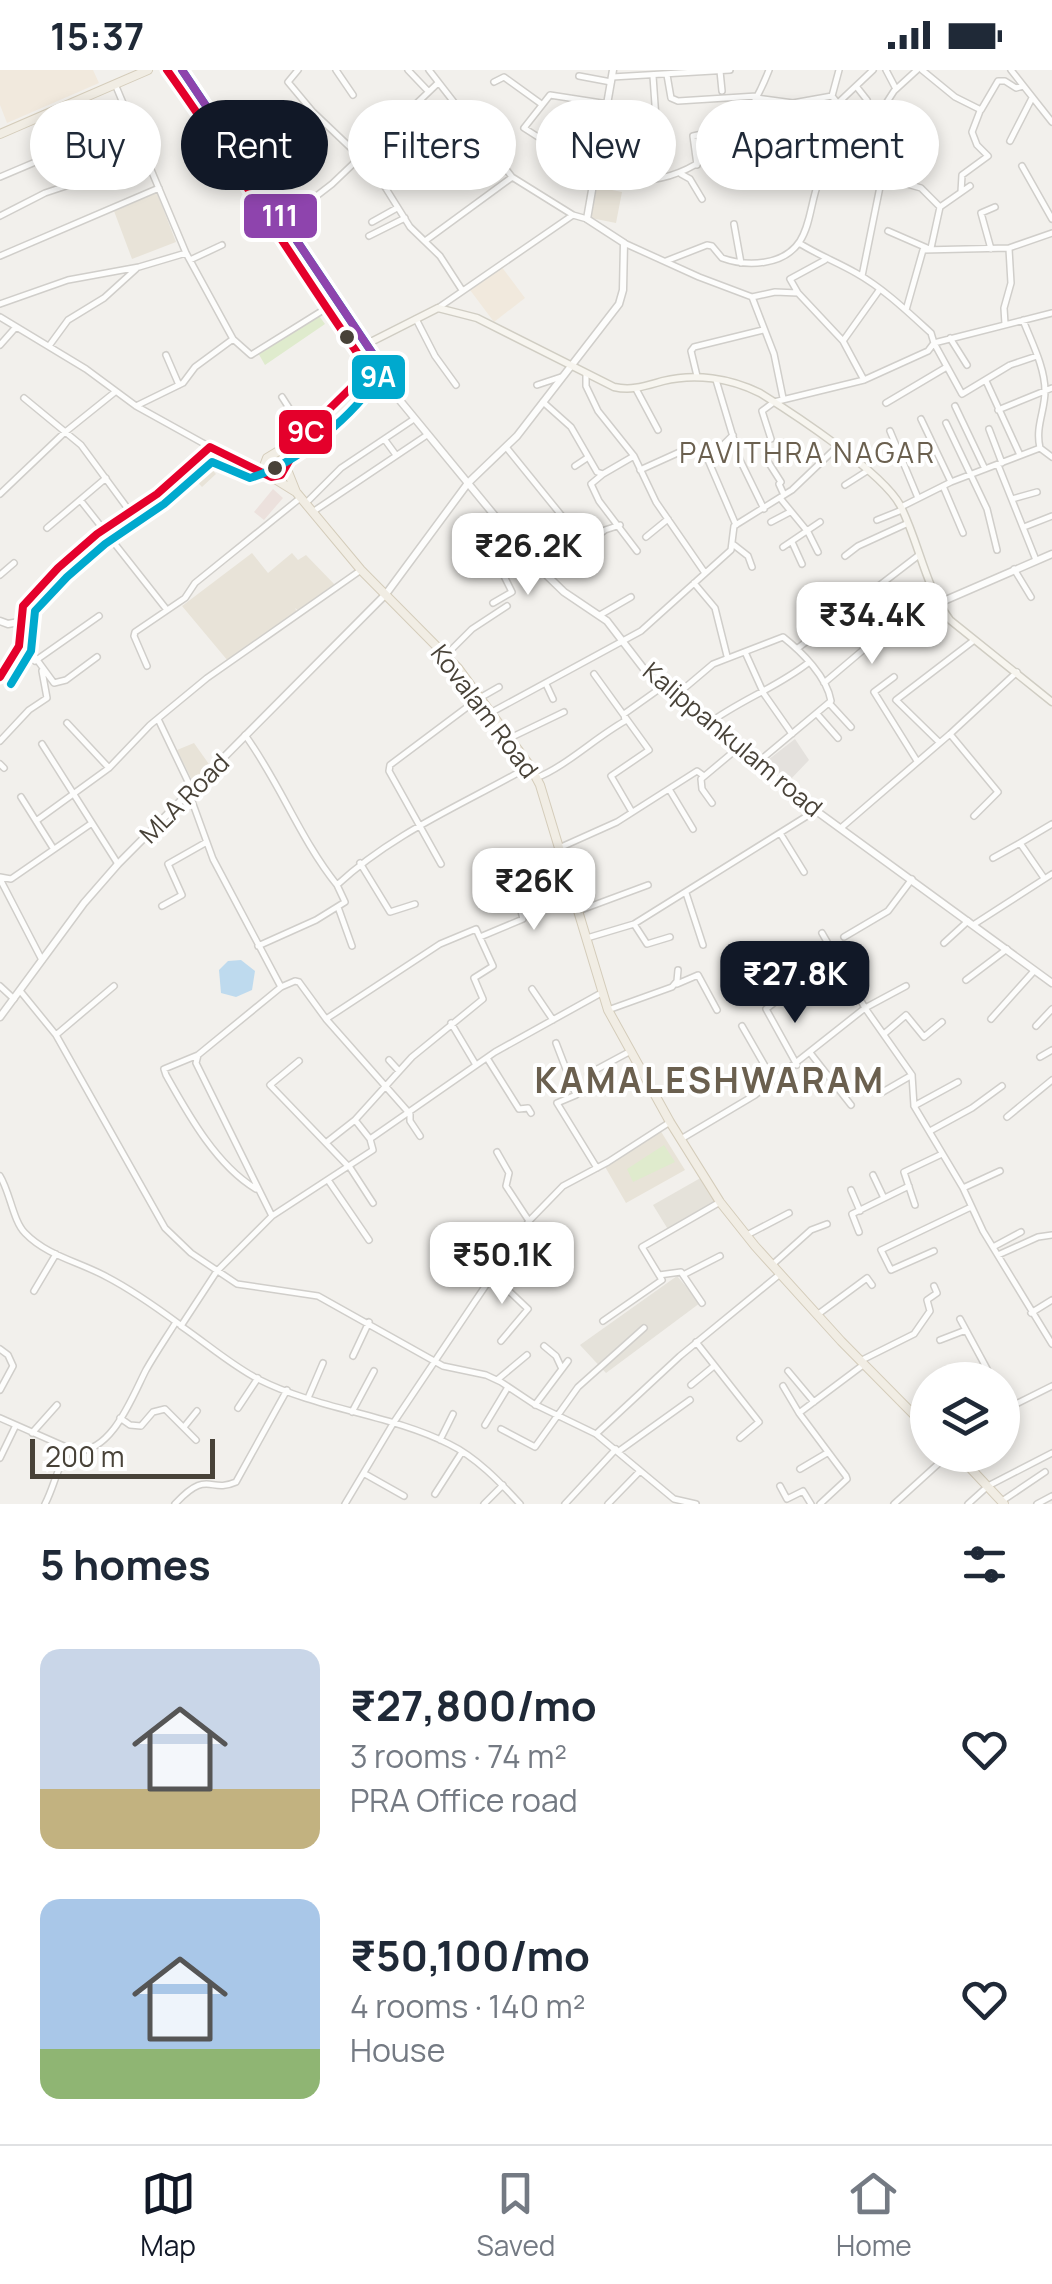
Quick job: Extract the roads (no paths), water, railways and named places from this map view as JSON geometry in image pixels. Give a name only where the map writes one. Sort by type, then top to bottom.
[{"type":"main road","points":[[0,134],[148,70]]},
{"type":"main road","points":[[167,70],[218,140],[369,370],[305,433],[250,466]]},
{"type":"main road","points":[[357,349],[438,308],[477,318],[614,387],[636,389],[673,379],[698,378],[739,383],[778,400],[889,490],[901,508],[939,603],[950,620],[1052,702]]},
{"type":"main road","points":[[269,475],[281,475],[305,433]]},
{"type":"main road","points":[[0,675],[17,652],[22,606],[58,568],[178,478],[210,447],[269,475],[301,497]]},
{"type":"main road","points":[[271,456],[282,458],[286,466]]},
{"type":"main road","points":[[269,475],[264,466],[271,456]]},
{"type":"main road","name":"Kovalam Road","points":[[286,466],[301,497],[361,570],[446,655],[530,766],[608,1010],[680,1140],[720,1202],[817,1315],[910,1411]]},
{"type":"main road","points":[[974,1472],[1003,1503]]},
{"type":"street","points":[[298,70],[288,82],[348,144]]},
{"type":"street","points":[[336,70],[353,94]]},
{"type":"street","points":[[408,70],[428,91]]},
{"type":"street","points":[[431,70],[450,100]]},
{"type":"street","points":[[579,76],[730,70]]},
{"type":"street","points":[[754,100],[770,70]]},
{"type":"street","points":[[832,96],[839,70]]},
{"type":"street","points":[[845,100],[873,70]]},
{"type":"street","points":[[886,70],[896,90]]},
{"type":"street","points":[[889,100],[919,70],[981,110]]},
{"type":"street","points":[[1011,70],[1052,122]]},
{"type":"street","points":[[720,71],[722,92]]},
{"type":"street","points":[[667,75],[671,98],[678,101],[756,97],[793,103],[832,96]]},
{"type":"street","points":[[653,76],[655,100]]},
{"type":"street","points":[[494,82],[504,77],[536,100]]},
{"type":"street","points":[[961,192],[962,175],[988,156],[977,145],[972,132],[981,110],[998,81],[1016,88],[1023,86]]},
{"type":"street","points":[[115,84],[121,100]]},
{"type":"street","points":[[419,100],[438,84]]},
{"type":"street","points":[[856,86],[867,100]]},
{"type":"street","points":[[546,100],[554,94],[586,100]]},
{"type":"street","points":[[832,96],[835,100]]},
{"type":"street","points":[[1010,141],[1032,98]]},
{"type":"street","points":[[536,111],[524,128],[536,136]]},
{"type":"street","points":[[696,135],[693,136],[696,158]]},
{"type":"street","points":[[0,177],[30,164]]},
{"type":"street","points":[[676,175],[696,166]]},
{"type":"street","points":[[1022,166],[1052,219]]},
{"type":"street","points":[[268,220],[310,201],[348,169]]},
{"type":"street","points":[[680,174],[690,179],[702,200]]},
{"type":"street","points":[[516,180],[624,243],[752,297],[798,293]]},
{"type":"street","points":[[906,310],[920,253],[929,248],[940,207],[970,186]]},
{"type":"street","points":[[0,216],[54,190]]},
{"type":"street","points":[[0,256],[153,190]]},
{"type":"street","points":[[159,190],[188,256],[233,339],[250,355],[328,308]]},
{"type":"street","points":[[387,190],[462,290]]},
{"type":"street","points":[[425,241],[495,190]]},
{"type":"street","points":[[587,219],[593,190]]},
{"type":"street","points":[[666,262],[707,245],[722,258],[741,262],[776,260],[799,243],[818,190]]},
{"type":"street","points":[[862,276],[880,190]]},
{"type":"street","points":[[923,190],[940,207]]},
{"type":"street","points":[[372,222],[397,208]]},
{"type":"street","points":[[990,249],[981,213],[995,208]]},
{"type":"street","points":[[438,308],[572,215]]},
{"type":"street","points":[[369,236],[405,218]]},
{"type":"street","points":[[734,224],[741,262]]},
{"type":"street","points":[[888,231],[929,248],[990,249],[1009,248],[1052,233]]},
{"type":"street","name":"MLA Road","points":[[0,1017],[118,864],[386,594],[468,482],[506,447],[564,376],[620,304],[624,243]]},
{"type":"street","points":[[799,243],[862,276],[906,310],[930,333],[962,394],[1010,366],[1037,356]]},
{"type":"street","points":[[0,304],[68,280],[188,256],[222,245]]},
{"type":"street","points":[[1005,324],[1004,308],[1012,284],[1009,248]]},
{"type":"street","points":[[825,260],[790,279],[842,341],[864,380]]},
{"type":"street","points":[[49,346],[68,320],[104,298],[138,267]]},
{"type":"street","points":[[842,341],[880,289]]},
{"type":"street","points":[[752,297],[774,354],[778,400]]},
{"type":"street","points":[[771,439],[762,410],[778,400],[864,380],[928,351],[934,343],[1052,313]]},
{"type":"street","points":[[0,317],[136,406],[210,447]]},
{"type":"street","points":[[416,319],[456,385]]},
{"type":"street","points":[[1023,320],[1048,390],[1037,436],[1040,448],[1052,456]]},
{"type":"street","points":[[0,345],[16,328]]},
{"type":"street","points":[[698,378],[691,351],[694,347],[763,330]]},
{"type":"street","points":[[950,338],[967,365]]},
{"type":"street","points":[[136,406],[178,385],[233,339]]},
{"type":"street","points":[[166,355],[178,385]]},
{"type":"street","points":[[886,403],[946,368]]},
{"type":"street","name":"Kalippankulam road","points":[[369,370],[379,374],[531,560],[564,592],[600,615],[662,687],[816,810],[1052,984]]},
{"type":"street","points":[[586,374],[586,386],[598,411],[634,456],[668,519],[705,574]]},
{"type":"street","points":[[537,386],[564,376]]},
{"type":"street","points":[[716,380],[740,460],[764,509]]},
{"type":"street","points":[[986,380],[1020,455]]},
{"type":"street","points":[[636,389],[658,430]]},
{"type":"street","points":[[998,410],[1048,390]]},
{"type":"street","points":[[0,494],[64,433],[115,392]]},
{"type":"street","points":[[282,397],[305,433]]},
{"type":"street","points":[[24,398],[81,446],[130,513]]},
{"type":"street","points":[[543,402],[571,427],[587,458],[603,474]]},
{"type":"street","points":[[955,406],[985,469]]},
{"type":"street","points":[[148,666],[134,636],[185,598],[195,584],[245,540],[415,418]]},
{"type":"street","points":[[921,418],[951,482]]},
{"type":"street","points":[[946,422],[986,509],[997,550]]},
{"type":"street","points":[[989,430],[1036,560]]},
{"type":"street","points":[[890,431],[918,498]]},
{"type":"street","points":[[314,511],[429,435]]},
{"type":"street","points":[[732,436],[722,446],[704,453],[736,525]]},
{"type":"street","points":[[386,440],[396,455]]},
{"type":"street","points":[[493,603],[512,592],[504,576],[566,535],[570,526],[506,447]]},
{"type":"street","points":[[752,568],[748,556],[734,545],[731,533],[736,525],[782,496],[837,448]]},
{"type":"street","points":[[877,520],[951,482],[1040,448]]},
{"type":"street","points":[[640,470],[682,451]]},
{"type":"street","points":[[634,456],[591,484],[637,551]]},
{"type":"street","points":[[766,457],[782,482],[782,496],[790,512],[808,532],[818,552]]},
{"type":"street","points":[[575,466],[587,458]]},
{"type":"street","points":[[844,485],[868,470]]},
{"type":"street","points":[[48,528],[106,478]]},
{"type":"street","points":[[943,486],[963,533]]},
{"type":"street","points":[[1012,499],[1038,492]]},
{"type":"street","points":[[81,500],[167,610]]},
{"type":"street","points":[[771,522],[790,512]]},
{"type":"street","points":[[1024,527],[1052,516]]},
{"type":"street","points":[[646,537],[668,519]]},
{"type":"street","points":[[783,547],[820,522]]},
{"type":"street","points":[[846,556],[858,546],[906,524]]},
{"type":"street","points":[[592,538],[620,525]]},
{"type":"street","points":[[792,542],[802,564]]},
{"type":"street","points":[[490,713],[641,631],[734,545]]},
{"type":"street","points":[[798,648],[919,554]]},
{"type":"street","points":[[939,603],[1052,554]]},
{"type":"street","points":[[0,575],[14,563]]},
{"type":"street","points":[[1014,569],[1031,597]]},
{"type":"street","points":[[36,821],[109,768],[158,719],[222,667],[361,570]]},
{"type":"street","points":[[694,583],[715,608],[727,658]]},
{"type":"street","points":[[600,615],[631,597]]},
{"type":"street","points":[[446,655],[472,629],[506,606]]},
{"type":"street","points":[[35,661],[99,616]]},
{"type":"street","points":[[0,621],[19,622]]},
{"type":"street","points":[[824,683],[895,623]]},
{"type":"street","points":[[674,697],[698,674],[727,658],[783,637],[798,648],[832,697],[829,704],[757,762]]},
{"type":"street","points":[[21,638],[54,683],[97,657]]},
{"type":"street","points":[[880,706],[896,700],[973,641]]},
{"type":"street","points":[[746,652],[764,694],[792,734]]},
{"type":"street","points":[[708,724],[764,694],[809,663]]},
{"type":"street","points":[[0,741],[47,698],[41,668]]},
{"type":"street","points":[[842,827],[1017,672]]},
{"type":"street","points":[[594,674],[649,750],[611,776],[632,812]]},
{"type":"street","points":[[894,677],[874,692],[918,761]]},
{"type":"street","points":[[546,684],[553,699]]},
{"type":"street","points":[[441,864],[389,771],[390,765],[498,687]]},
{"type":"street","points":[[624,714],[662,687]]},
{"type":"street","points":[[896,700],[939,742]]},
{"type":"street","points":[[829,704],[850,726]]},
{"type":"street","points":[[510,738],[564,712]]},
{"type":"street","points":[[536,778],[625,721],[624,714]]},
{"type":"street","points":[[816,714],[838,738]]},
{"type":"street","points":[[158,719],[191,792],[205,843],[280,987]]},
{"type":"street","points":[[67,724],[109,768]]},
{"type":"street","points":[[950,734],[998,792],[974,816]]},
{"type":"street","points":[[245,736],[345,902],[258,946]]},
{"type":"street","points":[[42,744],[118,864]]},
{"type":"street","points":[[712,803],[700,782],[738,748]]},
{"type":"street","points":[[338,885],[360,863],[420,825],[530,766]]},
{"type":"street","points":[[559,848],[632,812],[697,771],[704,776]]},
{"type":"street","points":[[669,788],[693,830]]},
{"type":"street","points":[[22,797],[53,848]]},
{"type":"street","points":[[587,938],[634,924],[816,810]]},
{"type":"street","points":[[0,878],[11,879],[92,823]]},
{"type":"street","points":[[993,858],[1052,824]]},
{"type":"street","points":[[780,834],[804,872]]},
{"type":"street","points":[[162,906],[182,896],[168,864],[205,843]]},
{"type":"street","points":[[1020,843],[1044,878]]},
{"type":"street","points":[[360,863],[390,912],[415,904]]},
{"type":"street","points":[[944,943],[1052,874]]},
{"type":"street","points":[[0,878],[42,960]]},
{"type":"street","points":[[844,938],[888,911],[912,879]]},
{"type":"street","points":[[578,911],[648,885]]},
{"type":"street","points":[[480,936],[523,919],[521,912],[570,892]]},
{"type":"street","points":[[686,893],[703,945]]},
{"type":"street","points":[[338,907],[352,946]]},
{"type":"street","points":[[634,924],[647,944],[670,937]]},
{"type":"street","points":[[326,1018],[440,944],[476,929],[493,966],[474,978],[483,999],[399,1070],[355,1120],[327,1142]]},
{"type":"street","points":[[822,933],[912,1075],[914,1106],[1029,1303],[1031,1314],[1052,1344]]},
{"type":"street","points":[[966,980],[1006,949]]},
{"type":"street","points":[[788,960],[794,987],[766,1009],[797,1064]]},
{"type":"street","points":[[674,986],[678,970]]},
{"type":"street","points":[[991,1018],[1034,971]]},
{"type":"street","points":[[826,982],[844,972]]},
{"type":"street","points":[[608,1010],[698,975],[716,1010]]},
{"type":"street","points":[[258,1190],[234,1172],[195,1128],[164,1069],[198,1055],[280,987],[299,982],[410,1114],[410,1122],[420,1136]]},
{"type":"street","points":[[0,986],[17,995],[56,1036],[165,1228],[236,1287],[318,1296],[443,1366],[497,1380],[556,1416],[596,1434],[674,1498],[696,1504]]},
{"type":"street","points":[[56,1036],[114,986]]},
{"type":"street","points":[[680,1140],[730,1112],[811,1054],[866,1008],[906,986]]},
{"type":"street","points":[[532,989],[553,1021]]},
{"type":"street","points":[[370,1139],[487,1058],[604,992]]},
{"type":"street","points":[[1036,1026],[1052,1009]]},
{"type":"street","points":[[884,1034],[906,1015],[924,1037],[942,1022]]},
{"type":"street","points":[[451,1023],[476,1066]]},
{"type":"street","points":[[742,1026],[773,1080]]},
{"type":"street","points":[[556,1042],[576,1095],[557,1102],[598,1168]]},
{"type":"street","points":[[1040,1057],[1052,1050]]},
{"type":"street","points":[[588,1074],[629,1052]]},
{"type":"street","points":[[811,1054],[851,1105]]},
{"type":"street","points":[[198,1055],[196,1063],[201,1078],[272,1216]]},
{"type":"street","points":[[487,1058],[519,1109],[528,1108],[531,1113]]},
{"type":"street","points":[[388,1060],[399,1070]]},
{"type":"street","points":[[298,1061],[270,1085],[349,1166],[374,1202]]},
{"type":"street","points":[[881,1093],[912,1075]]},
{"type":"street","points":[[1007,1116],[1052,1080]]},
{"type":"street","points":[[914,1106],[958,1082]]},
{"type":"street","points":[[930,1131],[1002,1086]]},
{"type":"street","points":[[0,1418],[70,1450],[87,1451],[102,1441],[216,1271],[272,1216],[372,1150],[370,1139],[355,1120]]},
{"type":"street","points":[[345,1504],[394,1422],[523,1228],[552,1194],[670,1122]]},
{"type":"street","points":[[497,1152],[509,1172],[506,1186],[529,1221]]},
{"type":"street","points":[[916,1204],[904,1172],[942,1154]]},
{"type":"street","points":[[962,1188],[1000,1171]]},
{"type":"street","points":[[873,1175],[882,1196]]},
{"type":"street","points":[[0,1176],[24,1232],[56,1254],[102,1274],[258,1378],[440,1440],[462,1452],[520,1504]]},
{"type":"street","points":[[328,1180],[369,1240]]},
{"type":"street","points":[[859,1232],[852,1214],[908,1186]]},
{"type":"street","points":[[851,1190],[860,1211]]},
{"type":"street","points":[[660,1278],[642,1247],[720,1202]]},
{"type":"street","points":[[934,1251],[891,1270],[881,1250],[971,1207]]},
{"type":"street","points":[[747,1236],[789,1213]]},
{"type":"street","points":[[772,1265],[811,1230],[827,1224]]},
{"type":"street","points":[[523,1228],[552,1252]]},
{"type":"street","points":[[993,1247],[1022,1232]]},
{"type":"street","points":[[998,1254],[1038,1236],[1052,1235]]},
{"type":"street","points":[[34,1292],[56,1254]]},
{"type":"street","points":[[683,1275],[720,1256]]},
{"type":"street","points":[[603,1322],[660,1278],[681,1272],[702,1304]]},
{"type":"street","points":[[491,1274],[528,1309],[501,1341]]},
{"type":"street","points":[[596,1434],[696,1342],[780,1274]]},
{"type":"street","points":[[817,1315],[867,1278],[872,1285]]},
{"type":"street","points":[[799,1413],[862,1363],[920,1329],[930,1311],[927,1300],[937,1293],[934,1286]]},
{"type":"street","points":[[1031,1314],[1052,1300]]},
{"type":"street","points":[[960,1319],[983,1362]]},
{"type":"street","points":[[352,1356],[369,1322]]},
{"type":"street","points":[[501,1428],[535,1447],[600,1364],[644,1328]]},
{"type":"street","points":[[940,1340],[966,1330]]},
{"type":"street","points":[[696,1342],[759,1422],[740,1438]]},
{"type":"street","points":[[544,1346],[562,1368]]},
{"type":"street","points":[[0,1350],[8,1355],[13,1366],[1,1388]]},
{"type":"street","points":[[497,1380],[527,1355]]},
{"type":"street","points":[[535,1404],[568,1360]]},
{"type":"street","points":[[308,1398],[324,1363]]},
{"type":"street","points":[[691,1385],[714,1366]]},
{"type":"street","points":[[352,1412],[374,1371]]},
{"type":"street","points":[[788,1371],[814,1402]]},
{"type":"street","points":[[238,1408],[258,1378]]},
{"type":"street","points":[[783,1386],[847,1479],[820,1504]]},
{"type":"street","points":[[1020,1401],[1052,1386]]},
{"type":"street","points":[[485,1425],[508,1387]]},
{"type":"street","points":[[175,1504],[188,1490],[206,1481],[226,1486],[236,1482],[288,1390]]},
{"type":"street","points":[[565,1504],[618,1450],[690,1400]]},
{"type":"street","points":[[32,1432],[56,1405]]},
{"type":"street","points":[[120,1418],[142,1426],[153,1412],[166,1409],[196,1440]]},
{"type":"street","points":[[184,1427],[197,1411]]},
{"type":"street","points":[[440,1440],[453,1414]]},
{"type":"street","points":[[0,1458],[17,1424]]},
{"type":"street","points":[[45,1504],[54,1488],[54,1474],[70,1450]]},
{"type":"street","points":[[435,1494],[462,1452]]},
{"type":"street","points":[[800,1469],[828,1452]]},
{"type":"street","points":[[968,1504],[988,1486],[1052,1452]]},
{"type":"street","points":[[608,1504],[640,1471]]},
{"type":"street","points":[[894,1504],[929,1472]]},
{"type":"street","points":[[1003,1503],[1046,1472]]},
{"type":"street","points":[[365,1474],[404,1496]]},
{"type":"street","points":[[484,1504],[503,1486]]},
{"type":"street","points":[[780,1486],[787,1500],[803,1491],[811,1504]]},
{"type":"street","points":[[1037,1504],[1052,1496]]},
{"type":"water","points":[[241,960],[255,971],[252,990],[236,997],[221,993],[219,970],[228,961]]},
{"type":"district","name":"PAVITHRA NAGAR","points":[[808,452]]},
{"type":"district","name":"KAMALESHWARAM","points":[[710,1080]]}]
